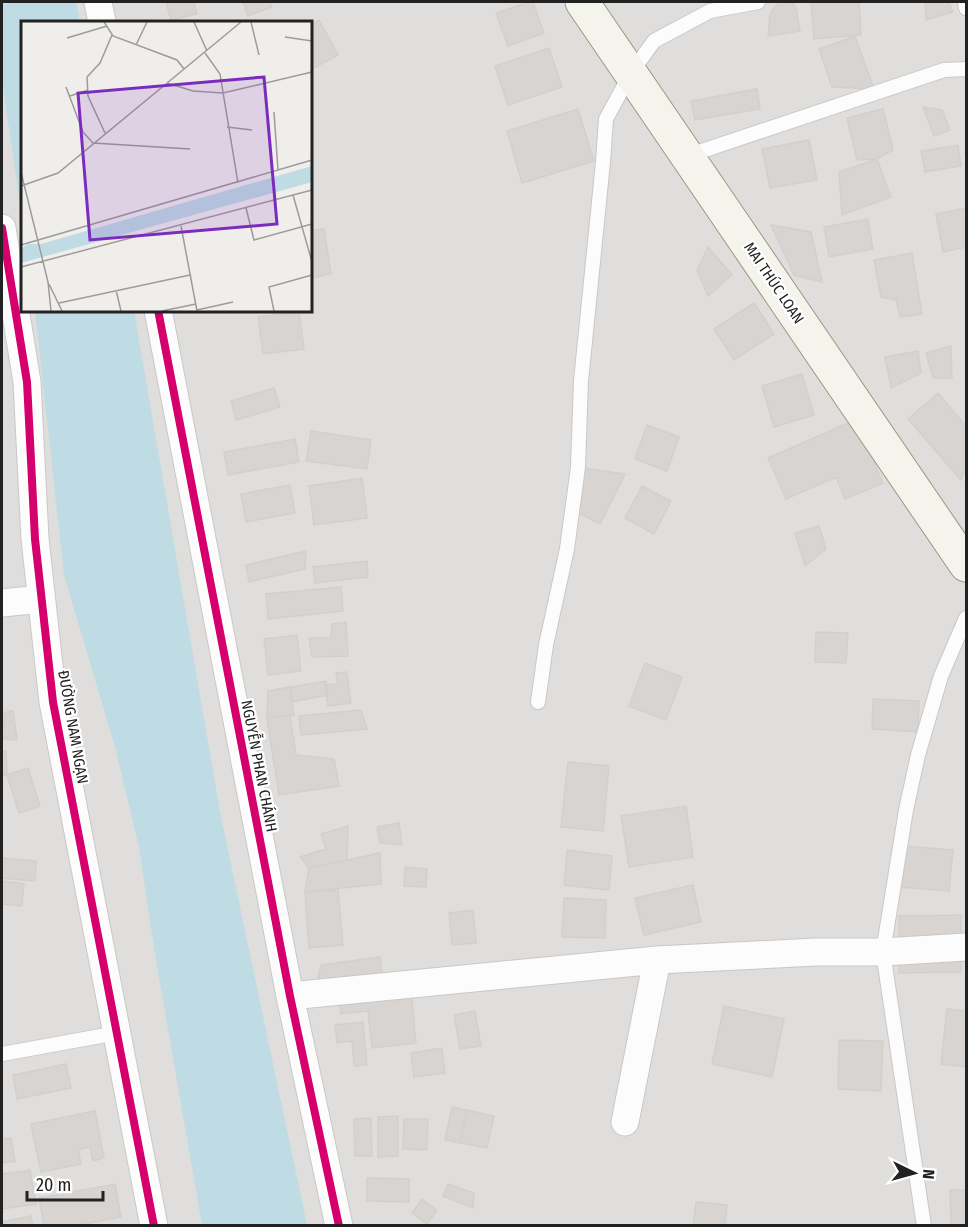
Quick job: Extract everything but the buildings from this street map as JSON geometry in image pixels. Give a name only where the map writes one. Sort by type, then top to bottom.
[{"type":"main road","name":"MAI THÚC LOAN","points":[[582,2],[966,564]]},
{"type":"street","points":[[98,2],[102,21]]},
{"type":"street","name":"ĐƯỜNG NAM NGẠN","points":[[2,228],[27,382],[35,539],[53,702],[154,1226]]},
{"type":"street","name":"NGUYỄN PHAN CHÁNH","points":[[158,312],[290,996],[339,1226]]},
{"type":"street","points":[[2,603],[41,599]]},
{"type":"street","points":[[290,996],[657,960],[966,947]]},
{"type":"street","points":[[625,1122],[657,960]]},
{"type":"lane","points":[[538,702],[546,645],[567,549],[578,466],[581,381],[606,119],[631,73],[654,41],[710,11],[758,2]]},
{"type":"lane","points":[[965,2],[966,8]]},
{"type":"lane","points":[[687,156],[944,70],[966,69]]},
{"type":"lane","points":[[924,1226],[884,952],[906,810],[918,755],[941,676],[966,618]]},
{"type":"lane","points":[[2,1054],[117,1033]]},
{"type":"shaded area","points":[[2,2],[966,2],[966,1225],[2,1225]]},
{"type":"water","points":[[2,2],[76,2],[80,21],[21,21],[21,210],[2,80]]},
{"type":"water","points":[[35,312],[134,312],[220,812],[307,1225],[202,1225],[155,954],[139,847],[115,747],[64,575]]},
{"type":"cycle path","points":[[2,228],[27,382],[35,539],[53,702],[154,1226]]},
{"type":"cycle path","points":[[158,312],[290,996],[339,1226]]}]
